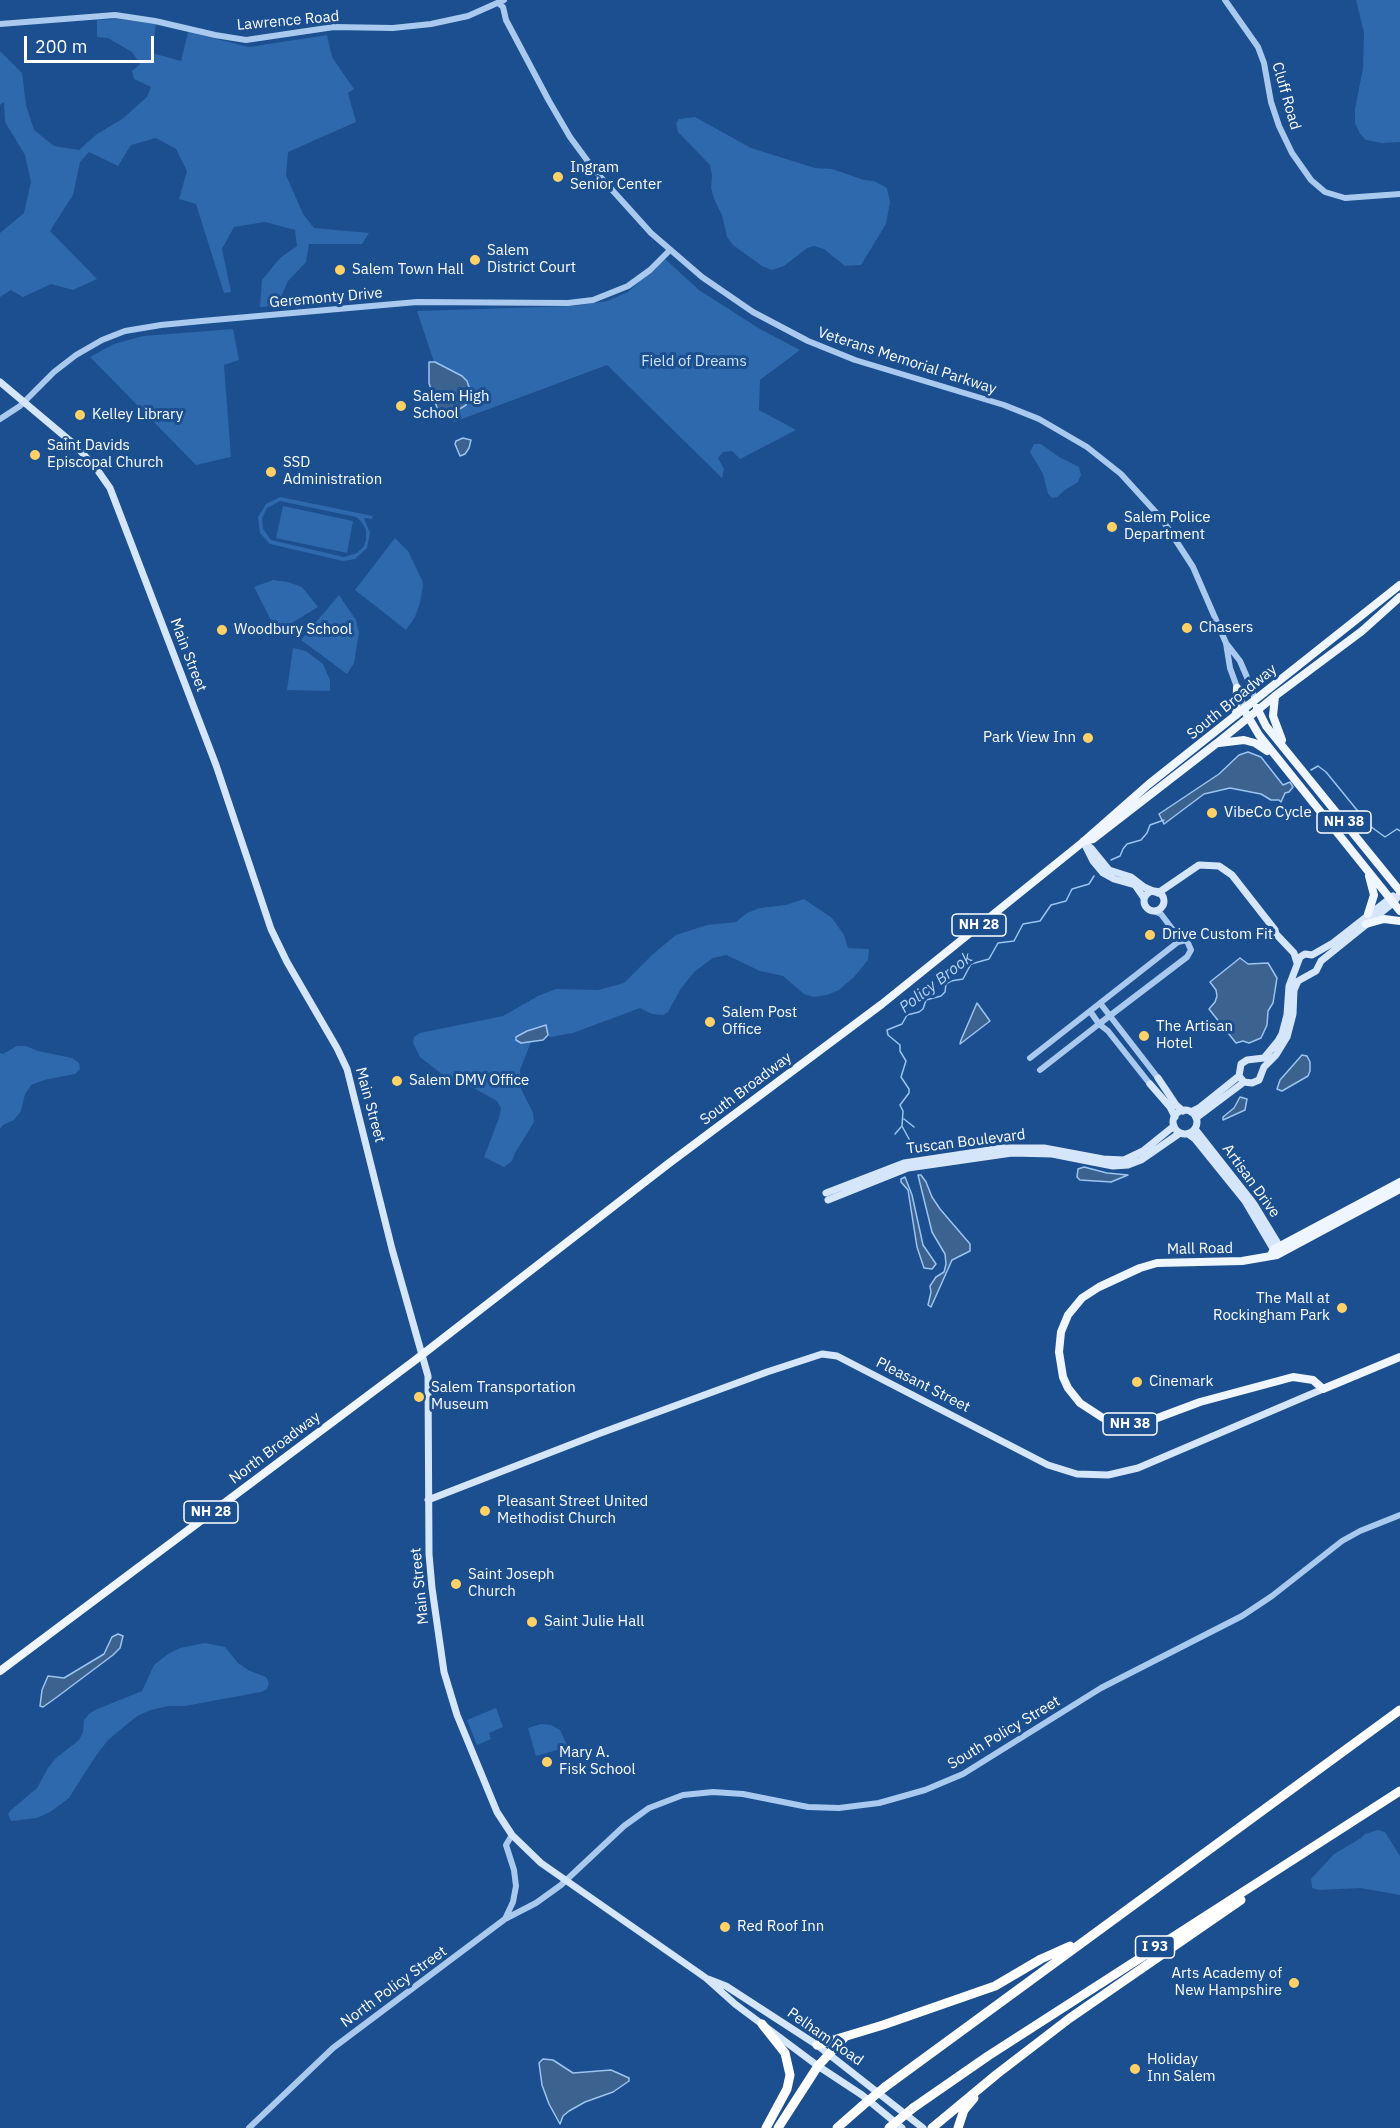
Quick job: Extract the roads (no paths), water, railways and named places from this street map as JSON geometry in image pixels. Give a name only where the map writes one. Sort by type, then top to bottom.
[{"type":"highway","points":[[837,2128],[885,2087],[1400,1710]]},
{"type":"highway","name":"I 93","points":[[889,2128],[913,2108],[988,2056],[1400,1791]]},
{"type":"highway","points":[[932,2128],[996,2074],[1116,1986],[1321,1842]]},
{"type":"highway","points":[[817,2045],[995,1986],[1041,1959],[1087,1938]]},
{"type":"highway","points":[[762,2024],[781,2046],[788,2060],[790,2075],[784,2096],[766,2128]]},
{"type":"highway","points":[[778,2128],[818,2066],[846,2037]]},
{"type":"highway","points":[[958,2128],[964,2110],[972,2100],[1019,2058]]},
{"type":"main road","name":"Main Street","points":[[0,382],[25,401],[90,460],[105,480],[117,504],[216,765],[271,929],[290,968],[337,1048],[347,1071],[396,1264],[422,1354],[429,1389],[428,1500],[432,1588],[447,1682],[457,1715],[486,1790],[501,1820],[512,1835],[541,1863],[566,1881]]},
{"type":"main road","name":"South Broadway","points":[[422,1354],[658,1171],[882,1004],[1083,842],[1149,784],[1400,585]]},
{"type":"main road","name":"South Broadway","points":[[1083,842],[1093,839],[1218,743],[1248,717],[1362,631],[1400,597]]},
{"type":"main road","points":[[1236,715],[1237,688]]},
{"type":"main road","points":[[1275,696],[1273,716],[1288,753]]},
{"type":"main road","points":[[1255,701],[1258,710]]},
{"type":"main road","points":[[1245,709],[1248,717]]},
{"type":"main road","name":"NH 38","points":[[1258,710],[1266,726],[1400,893]]},
{"type":"main road","name":"NH 38","points":[[1248,717],[1276,757],[1400,911]]},
{"type":"main road","points":[[1218,743],[1247,740],[1261,746],[1276,757]]},
{"type":"main road","points":[[1083,842],[1109,870],[1131,877],[1156,892],[1163,903]]},
{"type":"main road","points":[[1083,842],[1093,861],[1103,873],[1114,879],[1132,883],[1144,898],[1146,908],[1154,911],[1177,885],[1199,868],[1209,864]]},
{"type":"main road","points":[[1144,898],[1148,893],[1156,892],[1199,865],[1219,866],[1233,875],[1281,940],[1294,953],[1301,972],[1310,974]]},
{"type":"main road","points":[[1366,869],[1374,895],[1368,914]]},
{"type":"main road","points":[[1318,965],[1400,893]]},
{"type":"main road","points":[[1242,1079],[1241,1064],[1264,1058],[1278,1041],[1287,1015],[1289,986],[1303,955],[1333,943],[1368,914],[1391,900]]},
{"type":"main road","points":[[1366,924],[1384,919],[1400,921]]},
{"type":"main road","points":[[1175,1117],[1190,1113],[1242,1079],[1256,1082],[1264,1067],[1281,1049],[1293,1014],[1296,984],[1316,971],[1318,965],[1317,959],[1292,945],[1275,930]]},
{"type":"main road","points":[[1251,1060],[1260,1066],[1262,1073]]},
{"type":"main road","points":[[1158,1078],[1176,1105],[1190,1113]]},
{"type":"main road","points":[[1150,1084],[1175,1117],[1174,1126]]},
{"type":"main road","points":[[1188,1132],[1190,1113]]},
{"type":"main road","name":"Artisan Drive","points":[[1174,1126],[1188,1132],[1254,1204],[1277,1251]]},
{"type":"main road","name":"Tuscan Boulevard","points":[[1174,1126],[1143,1151],[1124,1160],[1103,1159],[1044,1148],[1002,1148],[898,1164],[827,1196],[908,1168],[1012,1152],[1052,1154],[1113,1166],[1128,1165],[1141,1160],[1188,1132]]},
{"type":"main road","name":"Mall Road","points":[[1277,1251],[1400,1182]]},
{"type":"main road","name":"Mall Road","points":[[1323,1389],[1312,1380],[1293,1377],[1200,1402],[1145,1422],[1126,1424],[1108,1420],[1090,1412],[1076,1398],[1063,1377],[1059,1352],[1063,1326],[1075,1305],[1092,1290],[1132,1271],[1157,1263],[1242,1262],[1277,1251],[1400,1189]]},
{"type":"main road","name":"North Broadway","points":[[0,1671],[422,1354]]},
{"type":"main road","name":"Pleasant Street","points":[[428,1500],[585,1439],[822,1354],[837,1356],[1048,1465],[1077,1474],[1108,1475],[1138,1468],[1400,1357]]},
{"type":"main road","name":"Pelham Road","points":[[566,1881],[706,1978],[762,2024],[818,2066],[862,2095],[902,2128]]},
{"type":"main road","name":"Pelham Road","points":[[706,1978],[726,1986],[817,2045],[923,2128]]},
{"type":"street","name":"Cluff Road","points":[[1225,0],[1258,47],[1279,126],[1292,153],[1311,180],[1325,192],[1345,198],[1400,194]]},
{"type":"street","name":"Veterans Memorial Parkway","points":[[501,2],[506,20],[549,101],[583,156],[621,202],[669,251],[736,301],[780,328],[885,370],[1016,409],[1050,424],[1087,447],[1122,474],[1166,524],[1193,567],[1226,643],[1230,668],[1245,709]]},
{"type":"street","name":"Lawrence Road","points":[[0,24],[115,15],[246,40],[334,27],[393,28],[431,24],[468,16],[501,2]]},
{"type":"street","name":"Geremonty Drive","points":[[0,419],[25,401],[54,372],[82,351],[111,336],[133,330],[202,321],[417,302],[568,303],[592,300],[628,286],[650,270],[669,251]]},
{"type":"street","name":"Veterans Memorial Parkway","points":[[1226,643],[1240,661],[1255,701]]},
{"type":"street","points":[[1163,903],[1164,912],[1182,941]]},
{"type":"street","points":[[1040,1070],[1187,957],[1191,950],[1161,914],[1154,911]]},
{"type":"street","points":[[1030,1058],[1182,941]]},
{"type":"street","points":[[1100,1003],[1158,1078]]},
{"type":"street","points":[[1090,1011],[1150,1084]]},
{"type":"street","name":"South Policy Street","points":[[566,1881],[640,1813],[658,1803],[683,1795],[728,1792],[808,1807],[839,1809],[883,1802],[939,1784],[973,1768],[1110,1684],[1242,1616],[1272,1596],[1342,1541],[1359,1531],[1400,1515]]},
{"type":"street","points":[[505,1919],[516,1891],[515,1875],[506,1845],[512,1835]]},
{"type":"street","name":"North Policy Street","points":[[249,2128],[333,2048],[505,1919],[536,1903],[566,1881]]},
{"type":"waterway","name":"Policy Brook","points":[[1311,770],[1318,766],[1326,772],[1370,826],[1385,837],[1397,829],[1400,831]]},
{"type":"waterway","name":"Policy Brook","points":[[1111,860],[1120,856],[1127,844],[1141,840],[1150,825],[1164,820]]},
{"type":"waterway","name":"Policy Brook","points":[[916,1152],[902,1126],[903,1111],[900,1105],[909,1093],[901,1077],[906,1061],[900,1051],[900,1045],[888,1035],[887,1030],[902,1024],[907,1015],[923,1009],[926,1000],[941,996],[945,992],[946,984],[963,979],[971,964],[989,959],[998,943],[1014,941],[1023,924],[1040,921],[1051,905],[1066,901],[1072,889],[1089,884],[1094,876]]},
{"type":"waterway","points":[[904,1119],[914,1127]]},
{"type":"waterway","points":[[895,1134],[901,1127]]},
{"type":"place","name":"Ingram Senior Center","points":[[558,177]]},
{"type":"place","name":"Salem District Court","points":[[475,260]]},
{"type":"place","name":"Salem Town Hall","points":[[340,270]]},
{"type":"place","name":"Salem High School","points":[[401,406]]},
{"type":"place","name":"Kelley Library","points":[[80,415]]},
{"type":"place","name":"Saint Davids Episcopal Church","points":[[35,455]]},
{"type":"place","name":"SSD Administration","points":[[271,472]]},
{"type":"place","name":"Salem Police Department","points":[[1112,527]]},
{"type":"place","name":"Chasers","points":[[1187,628]]},
{"type":"place","name":"Woodbury School","points":[[222,630]]},
{"type":"place","name":"Park View Inn","points":[[1088,738]]},
{"type":"place","name":"VibeCo Cycle","points":[[1212,813]]},
{"type":"place","name":"Drive Custom Fit","points":[[1150,935]]},
{"type":"place","name":"Salem Post Office","points":[[710,1022]]},
{"type":"place","name":"The Artisan Hotel","points":[[1144,1036]]},
{"type":"place","name":"Salem DMV Office","points":[[397,1081]]},
{"type":"place","name":"The Mall at Rockingham Park","points":[[1342,1308]]},
{"type":"place","name":"Cinemark","points":[[1137,1382]]},
{"type":"place","name":"Salem Transportation Museum","points":[[419,1397]]},
{"type":"place","name":"Pleasant Street United Methodist Church","points":[[485,1511]]},
{"type":"place","name":"Saint Joseph Church","points":[[456,1584]]},
{"type":"place","name":"Saint Julie Hall","points":[[532,1622]]},
{"type":"place","name":"Mary A. Fisk School","points":[[547,1762]]},
{"type":"place","name":"Red Roof Inn","points":[[725,1927]]},
{"type":"place","name":"Arts Academy of New Hampshire","points":[[1294,1983]]},
{"type":"place","name":"Holiday Inn Salem","points":[[1135,2069]]},
{"type":"park label","name":"Field of Dreams","points":[[694,362]]}]
